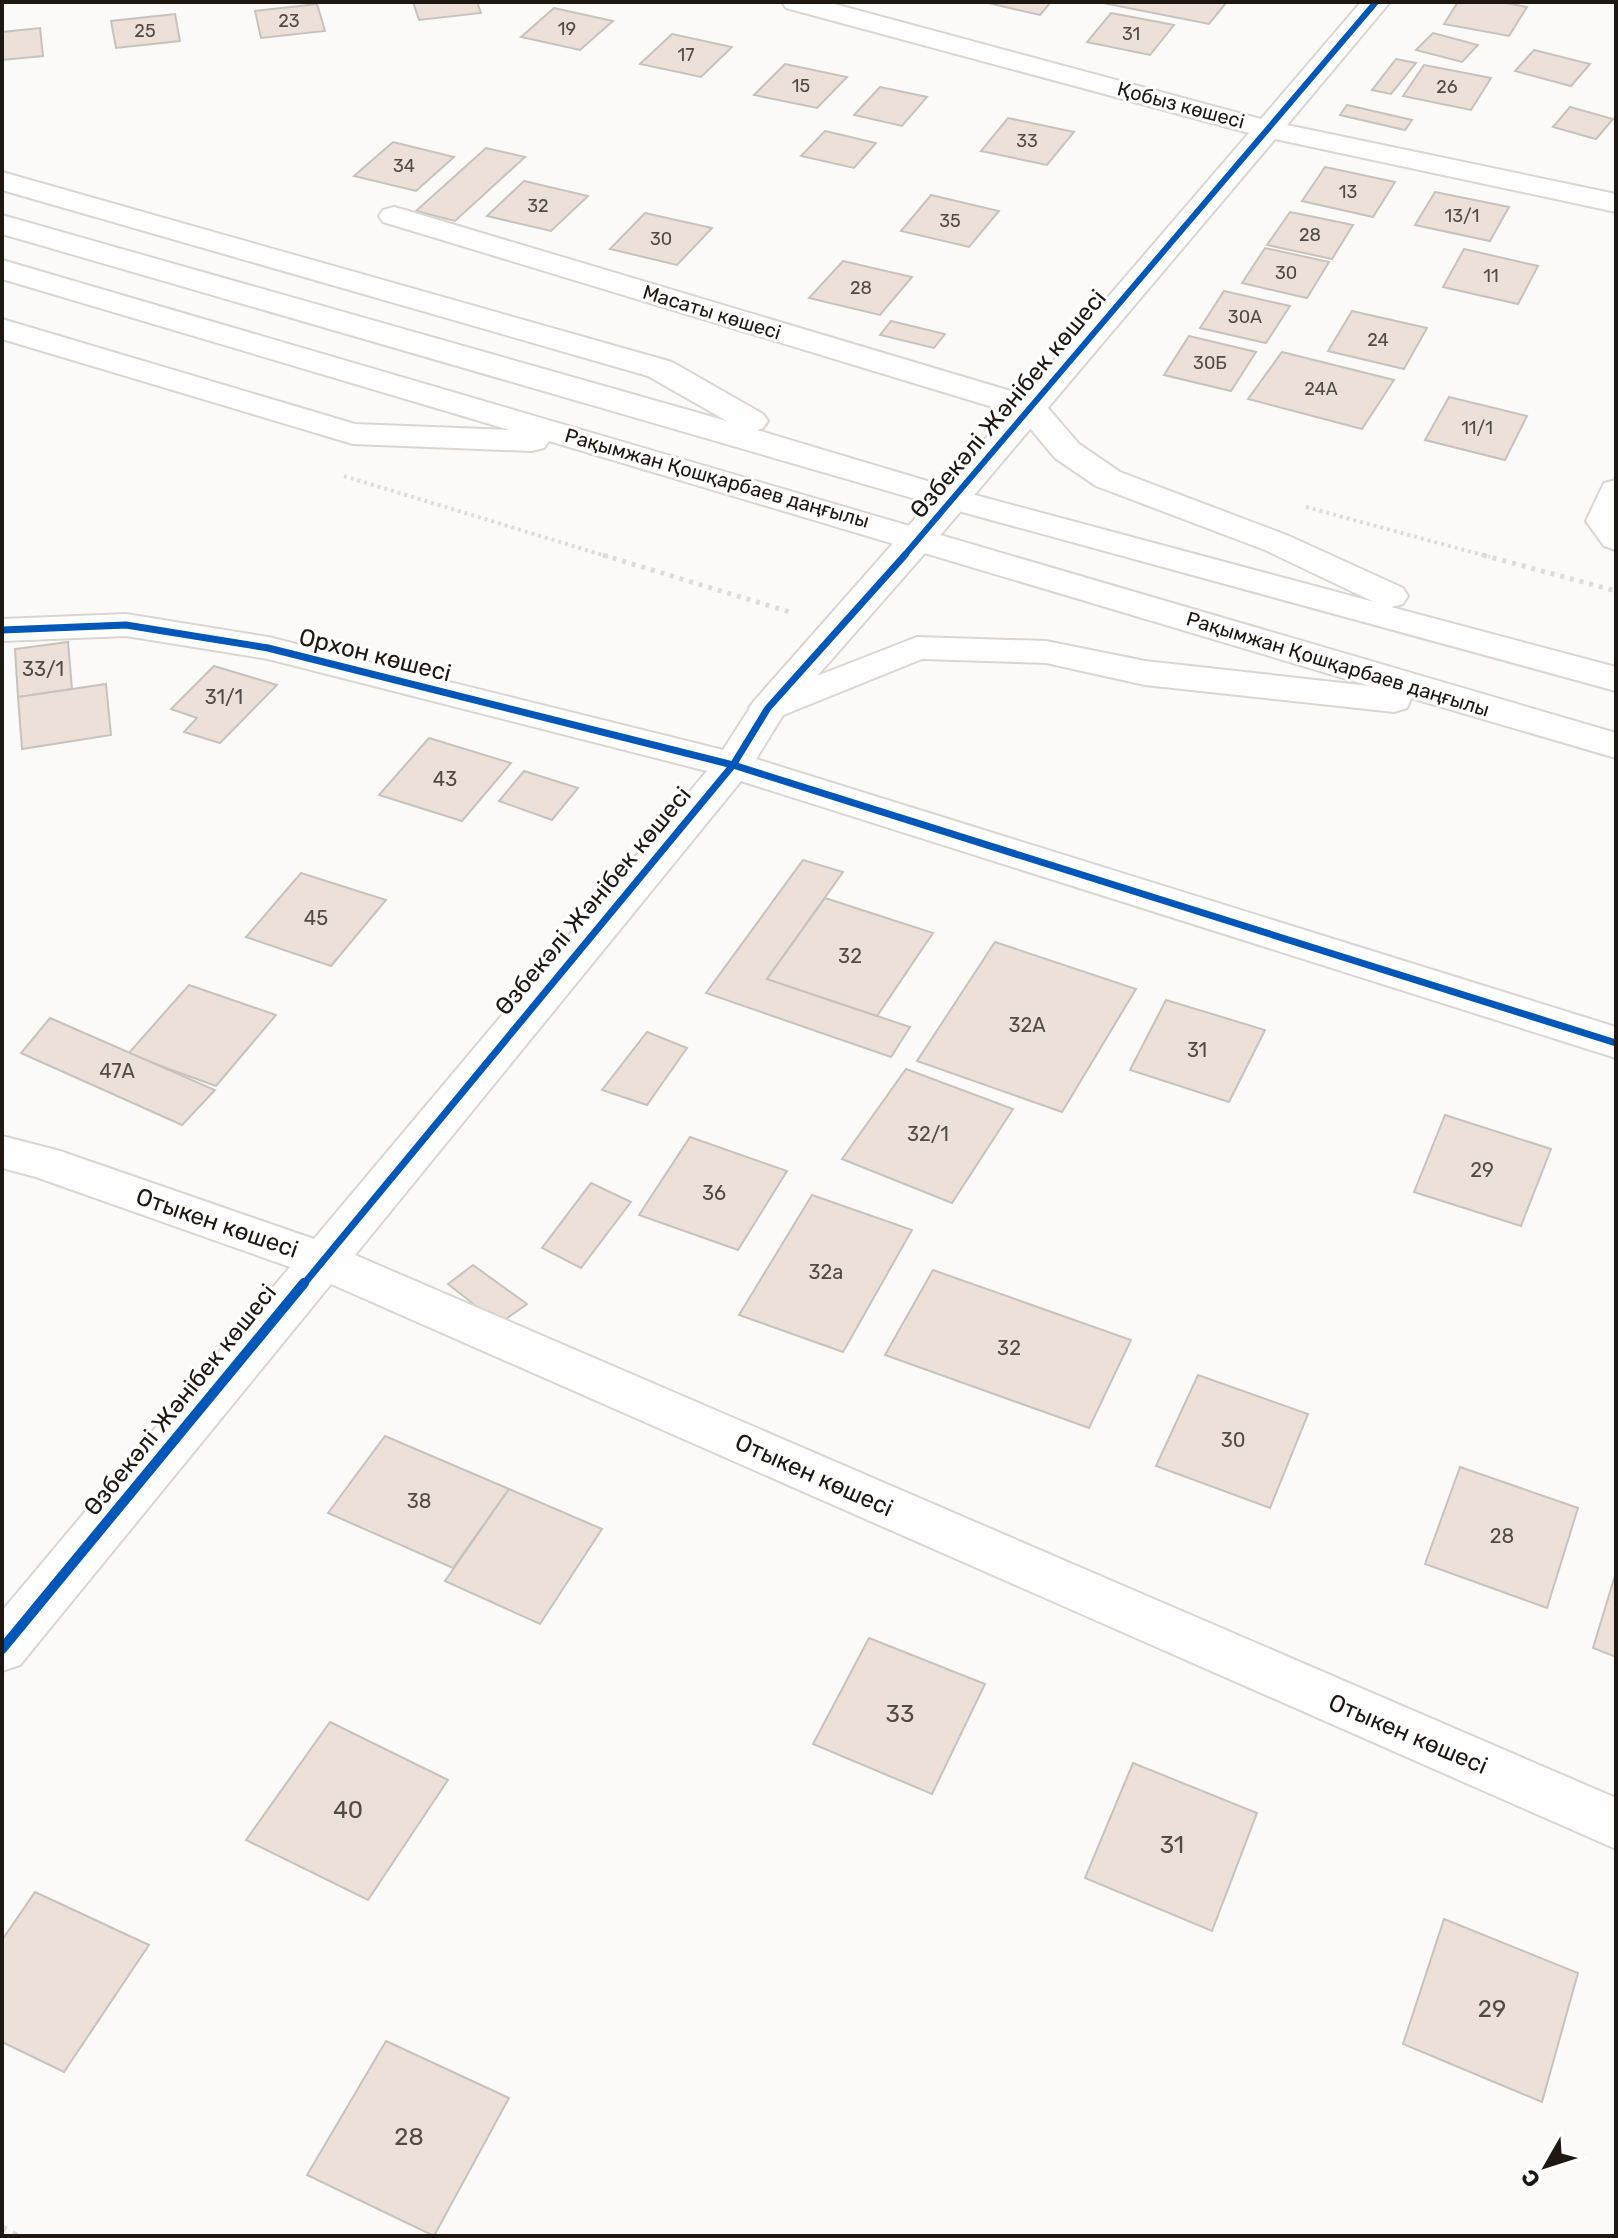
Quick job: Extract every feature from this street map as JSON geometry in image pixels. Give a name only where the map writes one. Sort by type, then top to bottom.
[{"type":"main road","name":"Қобыз көшесі","points":[[796,2],[1267,129],[1616,203]]},
{"type":"main road","name":"Өзбекәлі Жәнібек көшесі","points":[[2,1649],[733,765],[768,708],[920,538],[1376,2]]},
{"type":"main road","points":[[2,181],[660,369],[812,456]]},
{"type":"main road","name":"Масаты көшесі","points":[[394,216],[1030,408]]},
{"type":"main road","name":"Рақымжан Қошқарбаев даңғылы","points":[[2,224],[952,499],[1616,679]]},
{"type":"main road","name":"Рақымжан Қошқарбаев даңғылы","points":[[2,269],[1616,746]]},
{"type":"main road","points":[[2,329],[353,434],[600,444]]},
{"type":"main road","points":[[1030,408],[1067,451],[1108,479],[1277,543],[1501,648]]},
{"type":"main road","points":[[1616,490],[1603,521],[1616,539]]},
{"type":"main road","name":"Орхон көшесі","points":[[2,630],[126,625],[194,634],[268,648],[733,765],[1616,1043]]},
{"type":"main road","points":[[768,708],[917,648],[1046,652],[1145,673],[1308,693],[1482,708]]},
{"type":"main road","name":"Отыкен көшесі","points":[[2,1152],[44,1163],[321,1260],[1616,1824]]},
{"type":"path","points":[[337,474],[840,627]]},
{"type":"path","points":[[1296,504],[1616,591]]},
{"type":"path","points":[[2,2227],[17,2236]]},
{"type":"building","points":[[413,2],[477,2],[481,13],[419,20]]},
{"type":"building","points":[[984,2],[1051,2],[1040,15]]},
{"type":"building","points":[[1458,2],[1500,2],[1527,7],[1509,36],[1444,24]]},
{"type":"building","points":[[1103,3],[1226,3],[1209,24]]},
{"type":"building","points":[[317,4],[325,31],[261,38],[255,11]]},
{"type":"building","points":[[554,8],[613,21],[580,50],[521,37]]},
{"type":"building","points":[[1111,13],[1174,25],[1150,55],[1087,42]]},
{"type":"building","points":[[175,14],[180,41],[116,48],[111,21]]},
{"type":"building","points":[[40,28],[43,56],[2,60],[2,32]]},
{"type":"building","points":[[1433,33],[1478,45],[1462,62],[1416,50]]},
{"type":"building","points":[[672,34],[732,47],[701,77],[640,64]]},
{"type":"building","points":[[1534,50],[1590,64],[1571,86],[1515,71]]},
{"type":"building","points":[[1396,59],[1416,63],[1391,94],[1372,90]]},
{"type":"building","points":[[785,64],[847,77],[817,108],[754,95]]},
{"type":"building","points":[[1424,65],[1491,78],[1471,110],[1403,96]]},
{"type":"building","points":[[880,87],[927,97],[902,126],[854,115]]},
{"type":"building","points":[[1347,105],[1412,120],[1405,130],[1340,115]]},
{"type":"building","points":[[1570,107],[1613,119],[1596,139],[1553,127]]},
{"type":"building","points":[[1008,118],[1074,132],[1047,165],[981,151]]},
{"type":"building","points":[[825,131],[876,143],[854,168],[801,156]]},
{"type":"building","points":[[393,142],[454,157],[416,191],[354,176]]},
{"type":"building","points":[[486,148],[525,157],[455,221],[416,211]]},
{"type":"building","points":[[1325,167],[1395,182],[1373,217],[1302,201]]},
{"type":"building","points":[[524,181],[588,196],[551,231],[487,216]]},
{"type":"building","points":[[1435,192],[1509,207],[1490,241],[1415,225]]},
{"type":"building","points":[[931,195],[999,211],[969,247],[901,231]]},
{"type":"building","points":[[1290,212],[1353,225],[1332,259],[1267,245]]},
{"type":"building","points":[[645,213],[712,228],[677,265],[610,249]]},
{"type":"building","points":[[1265,248],[1329,262],[1307,298],[1242,283]]},
{"type":"building","points":[[1464,249],[1538,266],[1518,304],[1443,287]]},
{"type":"building","points":[[843,261],[912,277],[880,315],[809,298]]},
{"type":"building","points":[[1224,291],[1290,306],[1266,343],[1200,328]]},
{"type":"building","points":[[1352,311],[1427,328],[1404,369],[1328,351]]},
{"type":"building","points":[[891,321],[945,334],[934,348],[880,335]]},
{"type":"building","points":[[1189,336],[1256,352],[1231,391],[1164,375]]},
{"type":"building","points":[[1282,352],[1394,380],[1362,429],[1248,399]]},
{"type":"building","points":[[1449,397],[1527,416],[1505,460],[1425,440]]},
{"type":"building","points":[[68,642],[72,689],[18,697],[15,649]]},
{"type":"building","points":[[214,666],[277,685],[220,743],[184,732],[197,718],[171,709]]},
{"type":"building","points":[[106,684],[111,735],[22,749],[18,697]]},
{"type":"building","points":[[429,738],[511,763],[462,821],[379,795]]},
{"type":"building","points":[[524,771],[578,788],[552,820],[499,801]]},
{"type":"building","points":[[803,860],[843,872],[767,979],[910,1027],[891,1057],[706,993]]},
{"type":"building","points":[[301,873],[386,900],[331,966],[246,937]]},
{"type":"building","points":[[825,898],[933,933],[877,1016],[767,979]]},
{"type":"building","points":[[995,942],[1136,989],[1062,1112],[917,1061]]},
{"type":"building","points":[[189,985],[276,1015],[216,1086],[128,1054]]},
{"type":"building","points":[[1166,1000],[1265,1030],[1229,1102],[1130,1070]]},
{"type":"building","points":[[50,1018],[215,1090],[182,1125],[21,1053]]},
{"type":"building","points":[[647,1032],[687,1048],[647,1105],[602,1090]]},
{"type":"building","points":[[906,1069],[1013,1109],[952,1203],[842,1159]]},
{"type":"building","points":[[1445,1115],[1551,1149],[1521,1226],[1414,1192]]},
{"type":"building","points":[[690,1137],[787,1171],[738,1250],[639,1215]]},
{"type":"building","points":[[591,1183],[631,1202],[581,1268],[542,1248]]},
{"type":"building","points":[[812,1195],[912,1230],[843,1352],[739,1315]]},
{"type":"building","points":[[473,1265],[527,1304],[499,1324],[448,1284]]},
{"type":"building","points":[[933,1270],[1131,1340],[1089,1428],[885,1355]]},
{"type":"building","points":[[1198,1375],[1308,1414],[1270,1508],[1156,1466]]},
{"type":"building","points":[[385,1436],[509,1489],[453,1568],[328,1513]]},
{"type":"building","points":[[1460,1467],[1578,1508],[1547,1608],[1425,1564]]},
{"type":"building","points":[[509,1489],[602,1529],[540,1624],[445,1581]]},
{"type":"building","points":[[1616,1572],[1616,1657],[1593,1648]]},
{"type":"building","points":[[869,1638],[985,1684],[932,1794],[813,1744]]},
{"type":"building","points":[[330,1722],[448,1780],[368,1900],[246,1840]]},
{"type":"building","points":[[1133,1763],[1257,1813],[1212,1931],[1085,1878]]},
{"type":"building","points":[[35,1892],[149,1945],[64,2072],[2,2042],[2,1940]]},
{"type":"building","points":[[1444,1919],[1578,1973],[1542,2102],[1403,2044]]},
{"type":"building","points":[[386,2041],[509,2098],[434,2236],[307,2175]]},
{"type":"cycle path","points":[[2,1649],[733,765],[768,708],[920,538],[1376,2]]},
{"type":"cycle path","points":[[2,630],[126,625],[268,648],[733,765],[1616,1043]]}]
